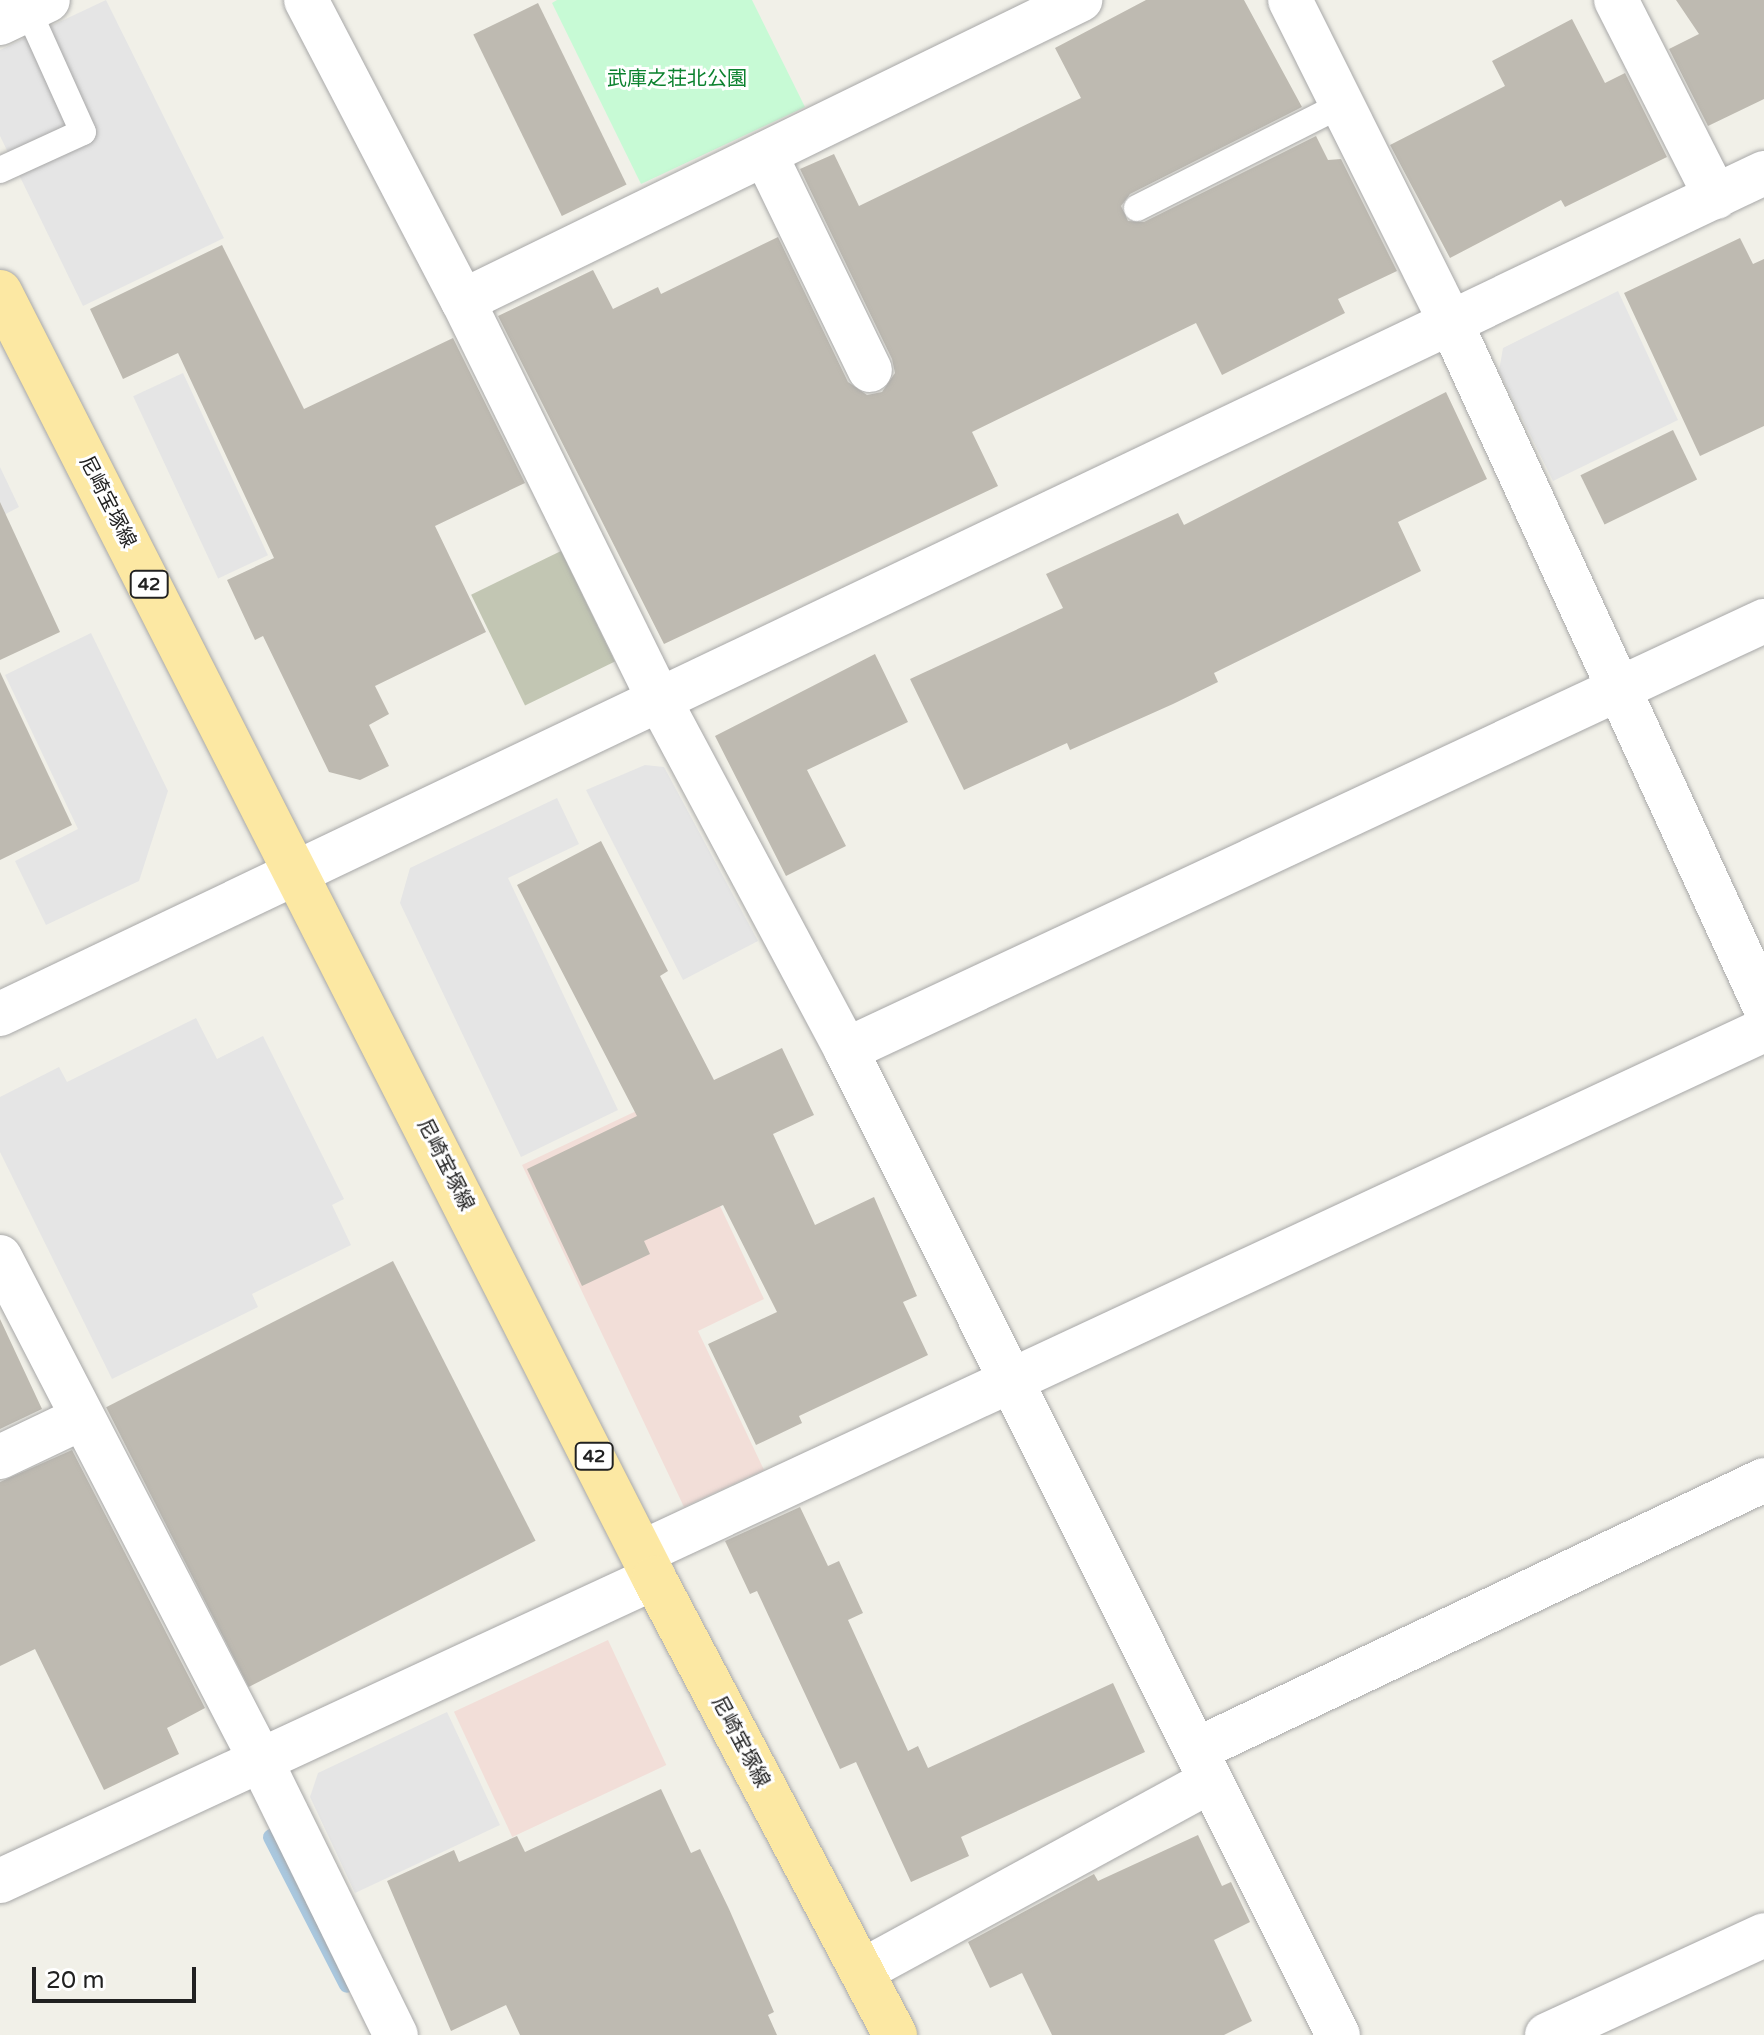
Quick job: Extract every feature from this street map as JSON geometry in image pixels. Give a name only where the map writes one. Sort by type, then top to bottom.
[{"type":"main road","name":"尼崎宝塚線","points":[[0,292],[648,1565],[895,2035]]},
{"type":"street","points":[[306,0],[463,301],[660,701],[846,1050],[1338,2035]]},
{"type":"street","points":[[463,301],[1080,0]]},
{"type":"street","points":[[1290,0],[1451,323],[1764,1005]]},
{"type":"street","points":[[1616,0],[1716,197]]},
{"type":"street","points":[[765,154],[870,370]]},
{"type":"street","points":[[0,1014],[296,876],[1764,173]]},
{"type":"street","points":[[846,1050],[1764,621]]},
{"type":"street","points":[[0,1881],[260,1759],[1011,1380],[1764,1030]]},
{"type":"street","points":[[0,1257],[260,1759],[396,2035]]},
{"type":"street","points":[[0,1457],[82,1418]]},
{"type":"street","points":[[862,1971],[1204,1766],[1764,1480]]},
{"type":"street","points":[[1547,2035],[1764,1935]]},
{"type":"lane","points":[[0,170],[83,132],[26,11]]},
{"type":"lane","points":[[1137,208],[1343,104]]},
{"type":"shaded area","points":[[106,0],[224,238],[83,306],[0,136],[0,50]]},
{"type":"shaded area","points":[[1618,291],[1678,420],[1553,481],[1499,371],[1503,348]]},
{"type":"shaded area","points":[[183,373],[268,555],[218,578],[133,396]]},
{"type":"shaded area","points":[[0,467],[19,507],[0,517]]},
{"type":"shaded area","points":[[561,551],[615,662],[525,705],[471,595]]},
{"type":"shaded area","points":[[91,633],[168,791],[139,881],[46,925],[15,861],[78,829],[5,675]]},
{"type":"shaded area","points":[[645,765],[664,767],[758,941],[683,980],[586,790]]},
{"type":"shaded area","points":[[557,798],[579,844],[508,878],[618,1110],[521,1157],[400,903],[410,868]]},
{"type":"shaded area","points":[[196,1018],[217,1059],[263,1036],[344,1199],[332,1205],[351,1245],[252,1294],[258,1307],[112,1379],[0,1152],[0,1097],[59,1067],[67,1082]]},
{"type":"shaded area","points":[[668,1096],[764,1299],[698,1331],[764,1470],[684,1507],[522,1165]]},
{"type":"shaded area","points":[[608,1640],[666,1765],[512,1837],[454,1712]]},
{"type":"shaded area","points":[[447,1712],[500,1825],[355,1893],[310,1797],[318,1773]]},
{"type":"green space","name":"武庫之荘北公園","points":[[557,0],[752,0],[805,107],[641,184],[552,3]]},
{"type":"building","points":[[1146,0],[1244,0],[1302,107],[1130,194],[1121,206],[1128,221],[1144,222],[1316,136],[1328,160],[1341,159],[1397,271],[1338,299],[1345,313],[1222,375],[1196,323],[972,432],[998,486],[664,644],[498,316],[593,270],[613,309],[658,287],[661,294],[778,237],[848,382],[867,395],[882,392],[895,373],[892,359],[800,169],[834,154],[859,206],[1081,98],[1055,48]]},
{"type":"building","points":[[1676,0],[1764,0],[1764,99],[1708,126],[1669,49],[1699,34]]},
{"type":"building","points":[[538,3],[627,185],[562,216],[473,35]]},
{"type":"building","points":[[1572,19],[1605,83],[1625,73],[1667,157],[1565,207],[1561,200],[1450,258],[1390,145],[1505,86],[1492,61]]},
{"type":"building","points":[[1740,238],[1753,264],[1764,259],[1764,426],[1700,456],[1624,293]]},
{"type":"building","points":[[222,245],[304,409],[453,338],[525,483],[435,526],[486,632],[375,686],[389,714],[369,725],[389,766],[360,780],[329,772],[263,636],[255,640],[227,580],[274,558],[178,353],[123,379],[90,309]]},
{"type":"building","points":[[1446,392],[1487,479],[1398,522],[1421,571],[1214,673],[1218,682],[1173,704],[1070,750],[1067,743],[964,790],[910,679],[1063,608],[1046,574],[1178,513],[1184,525]]},
{"type":"building","points":[[1673,430],[1697,479],[1605,525],[1580,475]]},
{"type":"building","points":[[0,502],[60,632],[0,660]]},
{"type":"building","points":[[875,654],[908,722],[807,770],[846,846],[786,876],[715,736]]},
{"type":"building","points":[[0,672],[72,825],[0,860]]},
{"type":"building","points":[[601,841],[668,971],[660,976],[714,1080],[782,1048],[814,1115],[773,1134],[815,1225],[874,1197],[917,1296],[903,1302],[928,1355],[799,1416],[802,1423],[756,1445],[708,1344],[777,1312],[723,1205],[644,1241],[650,1254],[582,1286],[527,1169],[637,1116],[517,885]]},
{"type":"building","points":[[393,1261],[536,1541],[249,1687],[106,1407]]},
{"type":"building","points":[[0,1319],[42,1409],[0,1429]]},
{"type":"building","points":[[72,1450],[205,1708],[167,1728],[179,1754],[104,1790],[35,1649],[0,1666],[0,1482]]},
{"type":"building","points":[[800,1507],[828,1566],[839,1561],[863,1613],[848,1620],[908,1751],[918,1746],[928,1768],[1113,1683],[1145,1752],[961,1837],[969,1856],[911,1882],[856,1762],[840,1769],[757,1591],[750,1594],[725,1541]]},
{"type":"building","points":[[661,1789],[691,1853],[700,1849],[729,1909],[774,2012],[768,2015],[777,2035],[520,2035],[506,2005],[451,2031],[387,1881],[454,1850],[459,1862],[517,1836],[525,1852]]},
{"type":"building","points":[[1198,1835],[1222,1886],[1231,1882],[1250,1922],[1214,1940],[1252,2021],[1224,2035],[1052,2035],[1022,1973],[990,1988],[968,1942],[1094,1874],[1098,1881]]},
{"type":"waterway","points":[[271,1837],[347,1985]]}]
